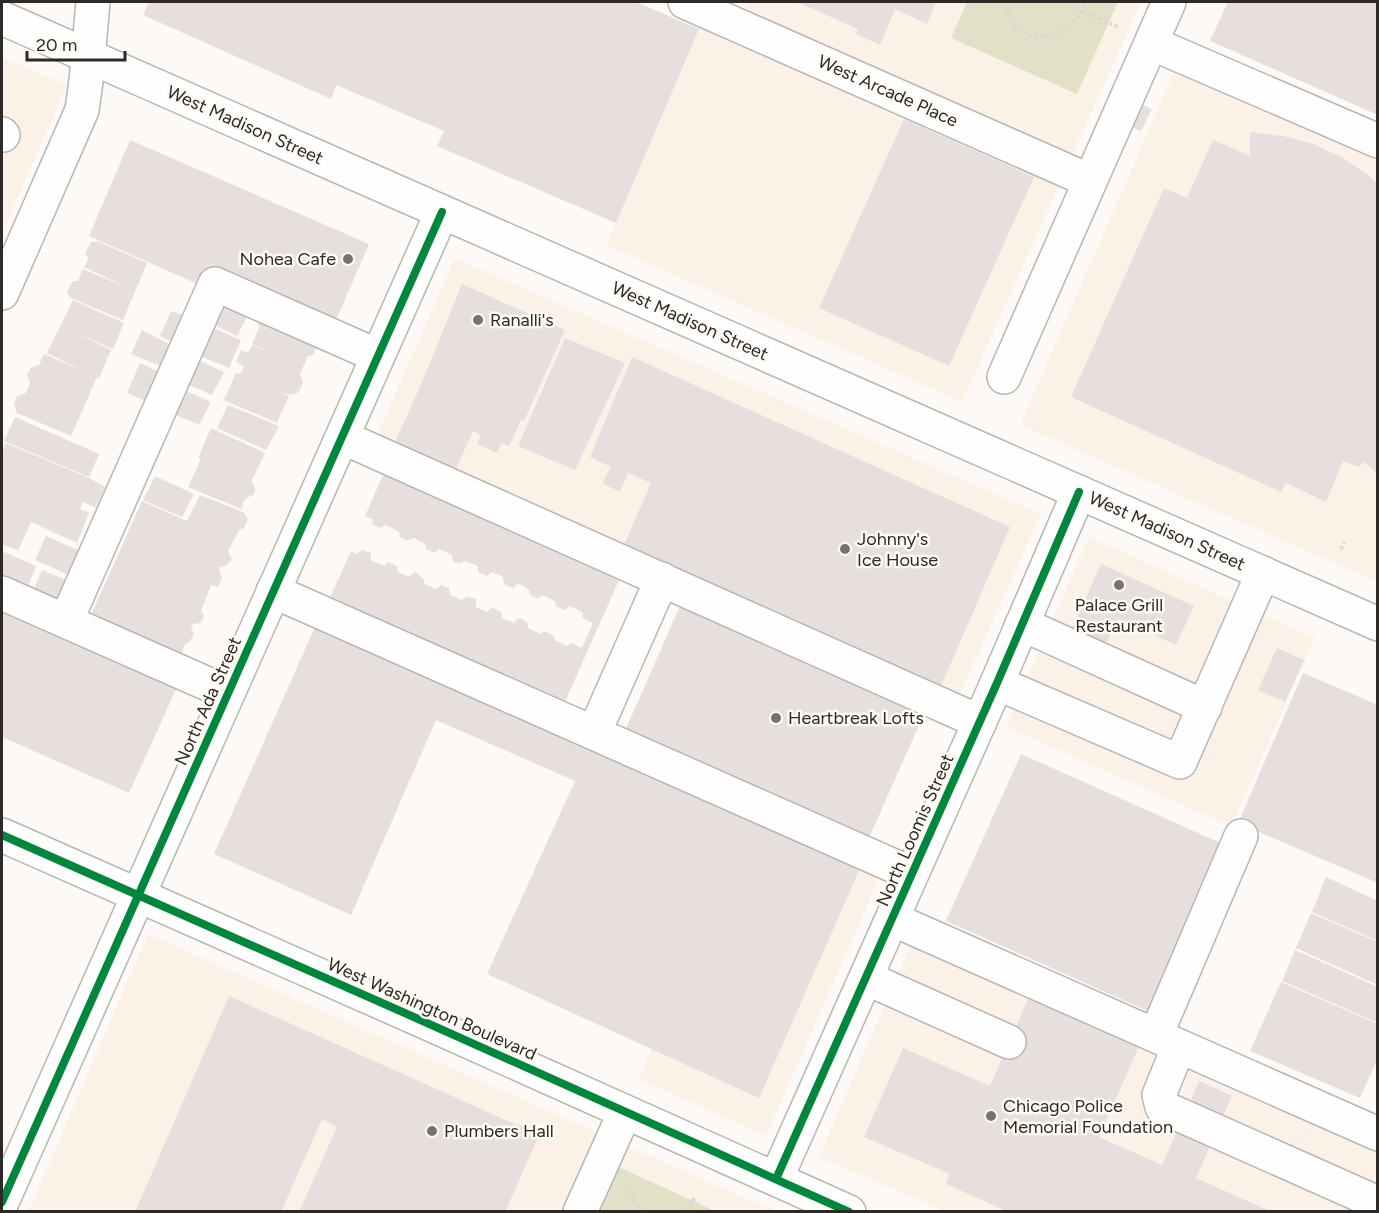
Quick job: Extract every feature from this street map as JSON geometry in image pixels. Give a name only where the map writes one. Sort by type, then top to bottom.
[{"type":"street","points":[[2,293],[82,110],[93,2]]},
{"type":"street","name":"West Arcade Place","points":[[685,2],[1090,181]]},
{"type":"street","points":[[1004,377],[1169,2]]},
{"type":"street","name":"West Madison Street","points":[[2,18],[1377,624]]},
{"type":"street","points":[[1151,43],[1377,141]]},
{"type":"street","name":"North Ada Street","points":[[2,1202],[442,212]]},
{"type":"street","points":[[66,621],[215,284],[378,356]]},
{"type":"street","points":[[342,437],[980,722]]},
{"type":"street","name":"North Loomis Street","points":[[776,1179],[998,683],[1079,492]]},
{"type":"street","points":[[998,683],[1180,762],[1263,573]]},
{"type":"street","points":[[594,734],[662,579]]},
{"type":"street","points":[[273,591],[912,874]]},
{"type":"street","points":[[2,593],[228,693]]},
{"type":"street","points":[[1022,624],[1205,707]]},
{"type":"street","name":"West Washington Boulevard","points":[[2,836],[849,1212]]},
{"type":"street","points":[[1241,836],[1167,1041],[1159,1095],[1162,1107],[1377,1203]]},
{"type":"street","points":[[892,919],[1377,1134]]},
{"type":"street","points":[[866,978],[1009,1042]]},
{"type":"street","points":[[580,1212],[625,1112]]},
{"type":"path","points":[[1008,2],[1010,17],[1017,28],[1026,34],[1047,38],[1072,23],[1086,2]]},
{"type":"path","points":[[1082,11],[1118,27]]},
{"type":"path","points":[[1341,549],[1344,542]]},
{"type":"path","points":[[618,1186],[632,1196],[641,1212]]},
{"type":"path","points":[[688,1212],[695,1197]]},
{"type":"shaded area","points":[[747,2],[1141,2],[962,402],[606,245],[707,11],[737,24]]},
{"type":"shaded area","points":[[1181,56],[1377,141],[1377,582],[1020,425]]},
{"type":"shaded area","points":[[2,57],[67,85],[2,234]]},
{"type":"shaded area","points":[[455,258],[1041,514],[955,705],[371,449]]},
{"type":"shaded area","points":[[1089,537],[1315,638],[1231,827],[1006,727]]},
{"type":"shaded area","points":[[760,807],[886,863],[766,1136],[638,1079]]},
{"type":"shaded area","points":[[917,930],[1378,1134],[1377,1173],[1361,1212],[944,1211],[819,1157]]},
{"type":"shaded area","points":[[148,934],[775,1211],[28,1212]]},
{"type":"green space","points":[[967,2],[1118,2],[1077,94],[951,38]]},
{"type":"green space","points":[[610,1163],[715,1211],[588,1212]]},
{"type":"building","points":[[149,2],[636,2],[699,29],[616,223],[437,146],[444,131],[336,85],[331,99],[143,15]]},
{"type":"building","points":[[797,2],[936,2],[927,24],[895,9],[880,45],[856,34],[858,29]]},
{"type":"building","points":[[1228,2],[1378,2],[1378,115],[1210,41]]},
{"type":"building","points":[[1143,105],[1152,109],[1141,131],[1132,127]]},
{"type":"building","points":[[904,119],[1034,177],[949,366],[819,308]]},
{"type":"building","points":[[1250,132],[1283,136],[1313,144],[1341,157],[1378,184],[1378,475],[1365,462],[1358,467],[1343,461],[1326,502],[1286,483],[1281,492],[1071,397],[1164,188],[1187,198],[1213,140],[1250,156]]},
{"type":"building","points":[[130,140],[369,244],[334,325],[202,286],[89,236]]},
{"type":"building","points":[[97,241],[147,263],[123,320],[71,298],[67,292],[73,281],[78,281],[83,269],[130,289],[84,267],[89,258],[85,254],[91,242]]},
{"type":"building","points":[[462,284],[565,330],[524,421],[521,420],[509,446],[501,443],[497,453],[477,444],[481,435],[473,431],[456,469],[395,442]]},
{"type":"building","points":[[73,300],[124,323],[113,349],[72,331],[111,350],[71,436],[17,413],[14,404],[17,396],[26,393],[30,383],[27,375],[31,367],[39,365],[44,354],[85,372],[47,353]]},
{"type":"building","points":[[223,301],[249,313],[237,336],[213,324]]},
{"type":"building","points":[[171,311],[186,316],[174,343],[160,336]]},
{"type":"building","points":[[263,315],[318,343],[313,355],[308,356],[303,367],[300,375],[303,382],[299,392],[292,395],[280,392],[289,396],[277,423],[224,400],[236,373],[240,374],[244,366],[236,362],[241,350],[248,353],[252,345],[273,354],[252,344]]},
{"type":"building","points":[[206,325],[241,340],[229,368],[193,353]]},
{"type":"building","points":[[142,330],[171,345],[161,366],[131,354]]},
{"type":"building","points":[[565,338],[625,363],[575,470],[518,446]]},
{"type":"building","name":"Johnny's Ice House","points":[[632,357],[1010,527],[941,686],[624,545],[651,483],[628,473],[620,492],[602,483],[611,467],[590,457]]},
{"type":"building","points":[[198,360],[224,372],[212,395],[187,384]]},
{"type":"building","points":[[140,363],[162,373],[148,402],[127,393]]},
{"type":"building","points":[[184,390],[211,402],[199,425],[174,414]]},
{"type":"building","points":[[228,405],[279,426],[266,450],[217,428]]},
{"type":"building","points":[[15,417],[99,454],[89,477],[4,441]]},
{"type":"building","points":[[211,428],[265,453],[251,482],[218,467],[253,483],[254,494],[245,499],[241,509],[188,487],[201,459],[198,458]]},
{"type":"building","points":[[6,443],[105,487],[96,508],[83,502],[80,509],[89,513],[77,543],[31,522],[18,551],[2,544],[2,453]]},
{"type":"building","points":[[388,464],[624,569],[564,704],[329,600],[351,551],[357,554],[362,550],[371,553],[371,560],[384,566],[388,562],[397,566],[398,572],[409,577],[415,572],[423,578],[425,584],[436,589],[441,585],[449,588],[450,595],[461,600],[467,597],[476,599],[476,607],[487,612],[492,607],[502,613],[502,618],[514,623],[519,618],[527,622],[528,628],[540,634],[544,631],[553,635],[555,640],[567,646],[571,643],[582,648],[593,623],[583,618],[582,612],[570,606],[564,610],[556,606],[555,601],[543,595],[538,599],[530,595],[529,590],[518,583],[513,588],[504,584],[503,577],[492,572],[487,576],[478,572],[478,566],[465,561],[459,564],[453,561],[452,555],[439,549],[434,553],[414,538],[407,541],[400,537],[399,532],[386,525],[381,528],[372,524],[373,520],[365,516]]},
{"type":"building","points":[[155,476],[194,494],[182,517],[143,500]]},
{"type":"building","points":[[200,495],[243,512],[248,519],[244,528],[239,530],[228,551],[232,559],[226,566],[220,567],[222,577],[218,587],[211,585],[201,611],[204,615],[201,623],[193,624],[191,629],[194,634],[189,643],[185,644],[181,656],[91,615],[142,501],[187,521]]},
{"type":"building","points":[[46,536],[80,551],[69,575],[35,560]]},
{"type":"building","points":[[2,551],[36,566],[26,591],[2,580]]},
{"type":"building","name":"Palace Grill Restaurant","points":[[1101,564],[1194,606],[1176,645],[1118,619],[1105,646],[1071,631]]},
{"type":"building","points":[[42,570],[69,581],[57,605],[32,593]]},
{"type":"building","name":"Heartbreak Lofts","points":[[684,597],[928,705],[869,838],[625,731]]},
{"type":"building","points":[[2,605],[178,685],[129,793],[2,737]]},
{"type":"building","points":[[315,627],[861,866],[759,1098],[487,974],[575,781],[436,720],[351,915],[214,854]]},
{"type":"building","points":[[1277,648],[1304,660],[1285,702],[1258,690]]},
{"type":"building","points":[[1303,673],[1378,705],[1378,883],[1238,823]]},
{"type":"building","points":[[1021,754],[1225,845],[1150,1012],[946,921]]},
{"type":"building","points":[[1326,877],[1378,901],[1378,941],[1312,912]]},
{"type":"building","points":[[1311,913],[1378,942],[1378,985],[1296,948]]},
{"type":"building","points":[[1295,950],[1378,987],[1378,1023],[1282,981]]},
{"type":"building","points":[[1281,982],[1378,1024],[1378,1058],[1360,1098],[1250,1051]]},
{"type":"building","points":[[229,996],[539,1135],[505,1212],[299,1212],[337,1127],[322,1119],[281,1212],[135,1212]]},
{"type":"building","name":"Chicago Police Memorial Foundation","points":[[1029,997],[1139,1046],[1099,1137],[1162,1165],[1199,1081],[1232,1096],[1196,1178],[1272,1212],[1009,1212],[946,1184],[950,1174],[864,1137],[903,1048],[990,1086]]},
{"type":"cycle path","points":[[2,1202],[442,212]]},
{"type":"cycle path","points":[[776,1179],[997,683],[1079,492]]},
{"type":"cycle path","points":[[2,835],[849,1212]]},
{"type":"place","name":"Nohea Cafe","points":[[348,259]]},
{"type":"place","name":"Ranalli's","points":[[478,320]]},
{"type":"place","name":"Johnny's Ice House","points":[[845,549]]},
{"type":"place","name":"Palace Grill Restaurant","points":[[1119,585]]},
{"type":"place","name":"Heartbreak Lofts","points":[[776,718]]},
{"type":"place","name":"Chicago Police Memorial Foundation","points":[[991,1116]]},
{"type":"place","name":"Plumbers Hall","points":[[432,1131]]}]
